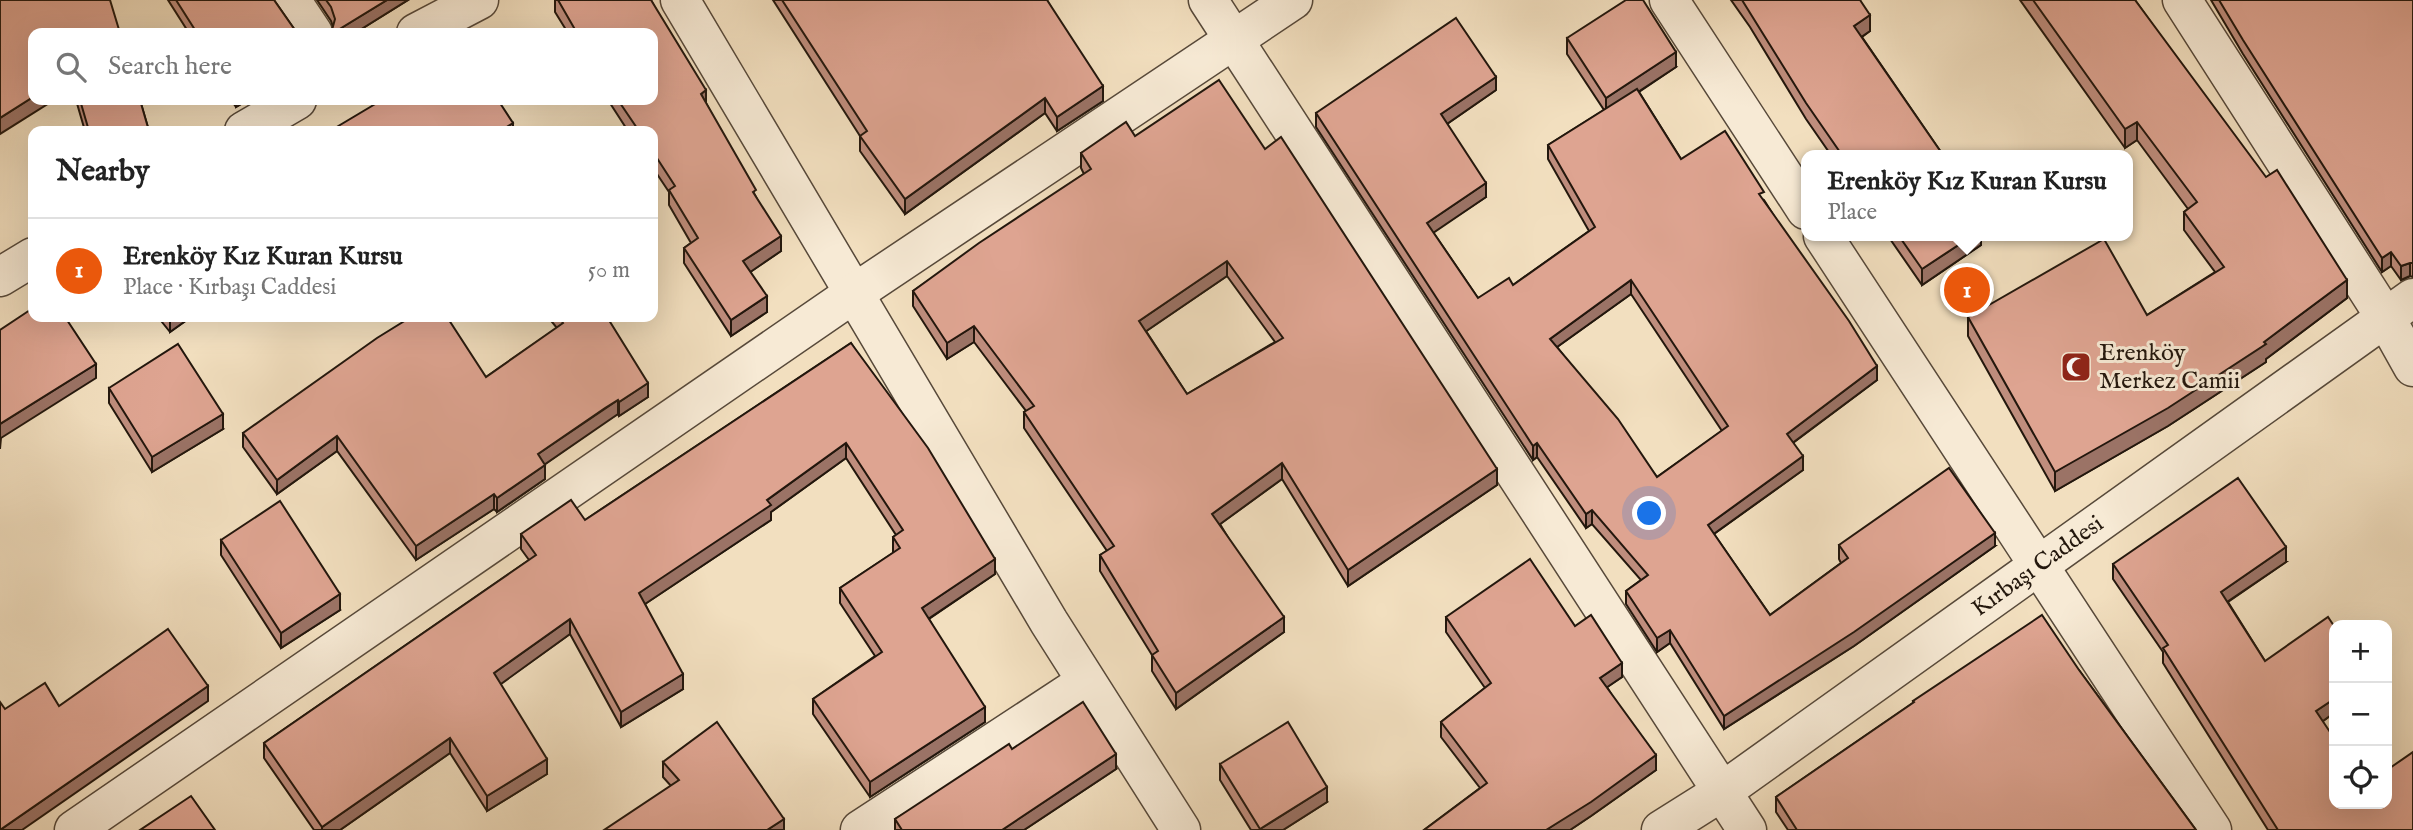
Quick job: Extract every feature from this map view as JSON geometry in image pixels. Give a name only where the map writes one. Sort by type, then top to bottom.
[{"type":"street","points":[[291,0],[310,28]]},
{"type":"street","points":[[426,28],[479,0]]},
{"type":"street","points":[[680,0],[1086,682],[1181,830]]},
{"type":"street","points":[[1208,0],[1747,830]]},
{"type":"street","points":[[74,830],[853,294],[1293,0]]},
{"type":"street","points":[[1669,0],[1801,201]]},
{"type":"street","points":[[2182,0],[2399,307],[2413,366]]},
{"type":"street","points":[[253,126],[288,105]]},
{"type":"street","points":[[1826,241],[2212,830]]},
{"type":"street","points":[[0,277],[28,260]]},
{"type":"street","name":"Kırbaşı Caddesi","points":[[1661,830],[1723,791],[2399,307]]},
{"type":"street","points":[[860,830],[1086,682]]},
{"type":"building","points":[[0,0],[110,0],[118,28],[28,28],[28,100],[0,118]]},
{"type":"building","points":[[176,0],[274,0],[294,28],[194,28]]},
{"type":"building","points":[[326,0],[387,0],[341,28],[333,28],[335,19]]},
{"type":"building","points":[[558,0],[651,0],[706,90],[701,94],[756,190],[753,192],[781,236],[743,261],[767,296],[731,320],[684,248],[698,238],[669,190],[675,186],[658,160],[658,126],[636,126],[621,105],[658,105],[658,28],[574,28]]},
{"type":"building","points":[[782,0],[1047,0],[1103,86],[1057,117],[1045,98],[905,199],[860,136],[867,131]]},
{"type":"building","points":[[1626,0],[1643,0],[1676,52],[1606,98],[1567,38]]},
{"type":"building","points":[[1742,0],[1860,0],[1870,15],[1854,26],[1940,150],[1839,150]]},
{"type":"building","points":[[2033,0],[2135,0],[2266,177],[2277,170],[2347,280],[2264,342],[2266,344],[2168,408],[2055,472],[1968,317],[2101,241],[2105,241],[2147,315],[2224,267],[2184,212],[2197,202],[2137,122],[2125,129]]},
{"type":"building","points":[[2219,0],[2413,0],[2413,263],[2401,266],[2391,252],[2382,258]]},
{"type":"building","points":[[1456,18],[1496,77],[1441,114],[1486,183],[1427,223],[1478,298],[1509,278],[1513,285],[1595,227],[1548,145],[1637,89],[1681,159],[1725,131],[1764,192],[1759,194],[1849,321],[1877,366],[1787,434],[1803,456],[1708,525],[1770,615],[1848,558],[1839,545],[1949,468],[1995,533],[1854,632],[1724,716],[1670,630],[1657,638],[1626,591],[1648,575],[1592,510],[1586,514],[1537,443],[1533,446],[1316,113]],"holes":[[[1631,280],[1728,426],[1657,477],[1618,419],[1550,339]]]},
{"type":"building","points":[[1219,80],[1265,149],[1281,137],[1497,469],[1348,570],[1282,463],[1212,514],[1284,617],[1176,693],[1152,655],[1158,651],[1100,555],[1114,546],[1024,412],[1034,406],[974,326],[947,343],[913,291],[979,243],[1091,169],[1081,153],[1126,122],[1135,136]],"holes":[[[1227,261],[1283,338],[1187,394],[1139,321]]]},
{"type":"building","points":[[81,105],[141,105],[148,126],[88,126]]},
{"type":"building","points":[[374,105],[501,105],[513,123],[508,126],[338,126]]},
{"type":"building","points":[[1902,241],[1964,241],[1922,269]]},
{"type":"building","points":[[28,311],[28,322],[68,322],[96,364],[0,424],[0,330]]},
{"type":"building","points":[[403,322],[450,322],[486,377],[562,322],[610,322],[648,383],[605,408],[538,454],[545,465],[497,498],[494,494],[416,546],[337,436],[277,480],[243,433]]},
{"type":"building","points":[[851,343],[928,448],[995,559],[922,608],[985,707],[870,782],[813,699],[882,652],[840,588],[900,548],[893,537],[903,530],[846,443],[767,500],[771,505],[639,593],[683,674],[621,712],[570,619],[494,673],[547,759],[487,796],[450,738],[322,827],[264,743],[536,555],[521,534],[571,500],[585,520]]},
{"type":"building","points":[[178,344],[223,414],[152,457],[109,388]]},
{"type":"building","points":[[2238,478],[2286,547],[2221,592],[2265,661],[2328,617],[2329,702],[2316,711],[2329,730],[2329,809],[2392,809],[2392,767],[2413,752],[2413,830],[2278,830],[2163,648],[2168,645],[2113,564]]},
{"type":"building","points":[[280,501],[340,594],[281,633],[221,540]]},
{"type":"building","points":[[1530,559],[1575,626],[1591,615],[1622,663],[1600,678],[1656,755],[1591,802],[1546,830],[1424,830],[1487,783],[1441,722],[1491,683],[1446,617]]},
{"type":"building","points":[[2042,615],[2196,830],[1797,830],[1776,797]]},
{"type":"building","points":[[168,629],[208,686],[0,830],[0,702],[5,709],[45,683],[59,706]]},
{"type":"building","points":[[1083,702],[1116,754],[1002,830],[902,830],[895,819],[1009,744],[1012,749]]},
{"type":"building","points":[[717,722],[784,819],[767,830],[604,830],[679,780],[663,762]]},
{"type":"building","points":[[1288,722],[1327,787],[1260,829],[1220,764]]},
{"type":"building","points":[[191,796],[215,830],[140,830]]},
{"type":"place","name":"Erenköy Kız Kuran Kursu","points":[[1967,290]]},
{"type":"place","name":"Erenköy Merkez Camii","points":[[2076,367]]}]
